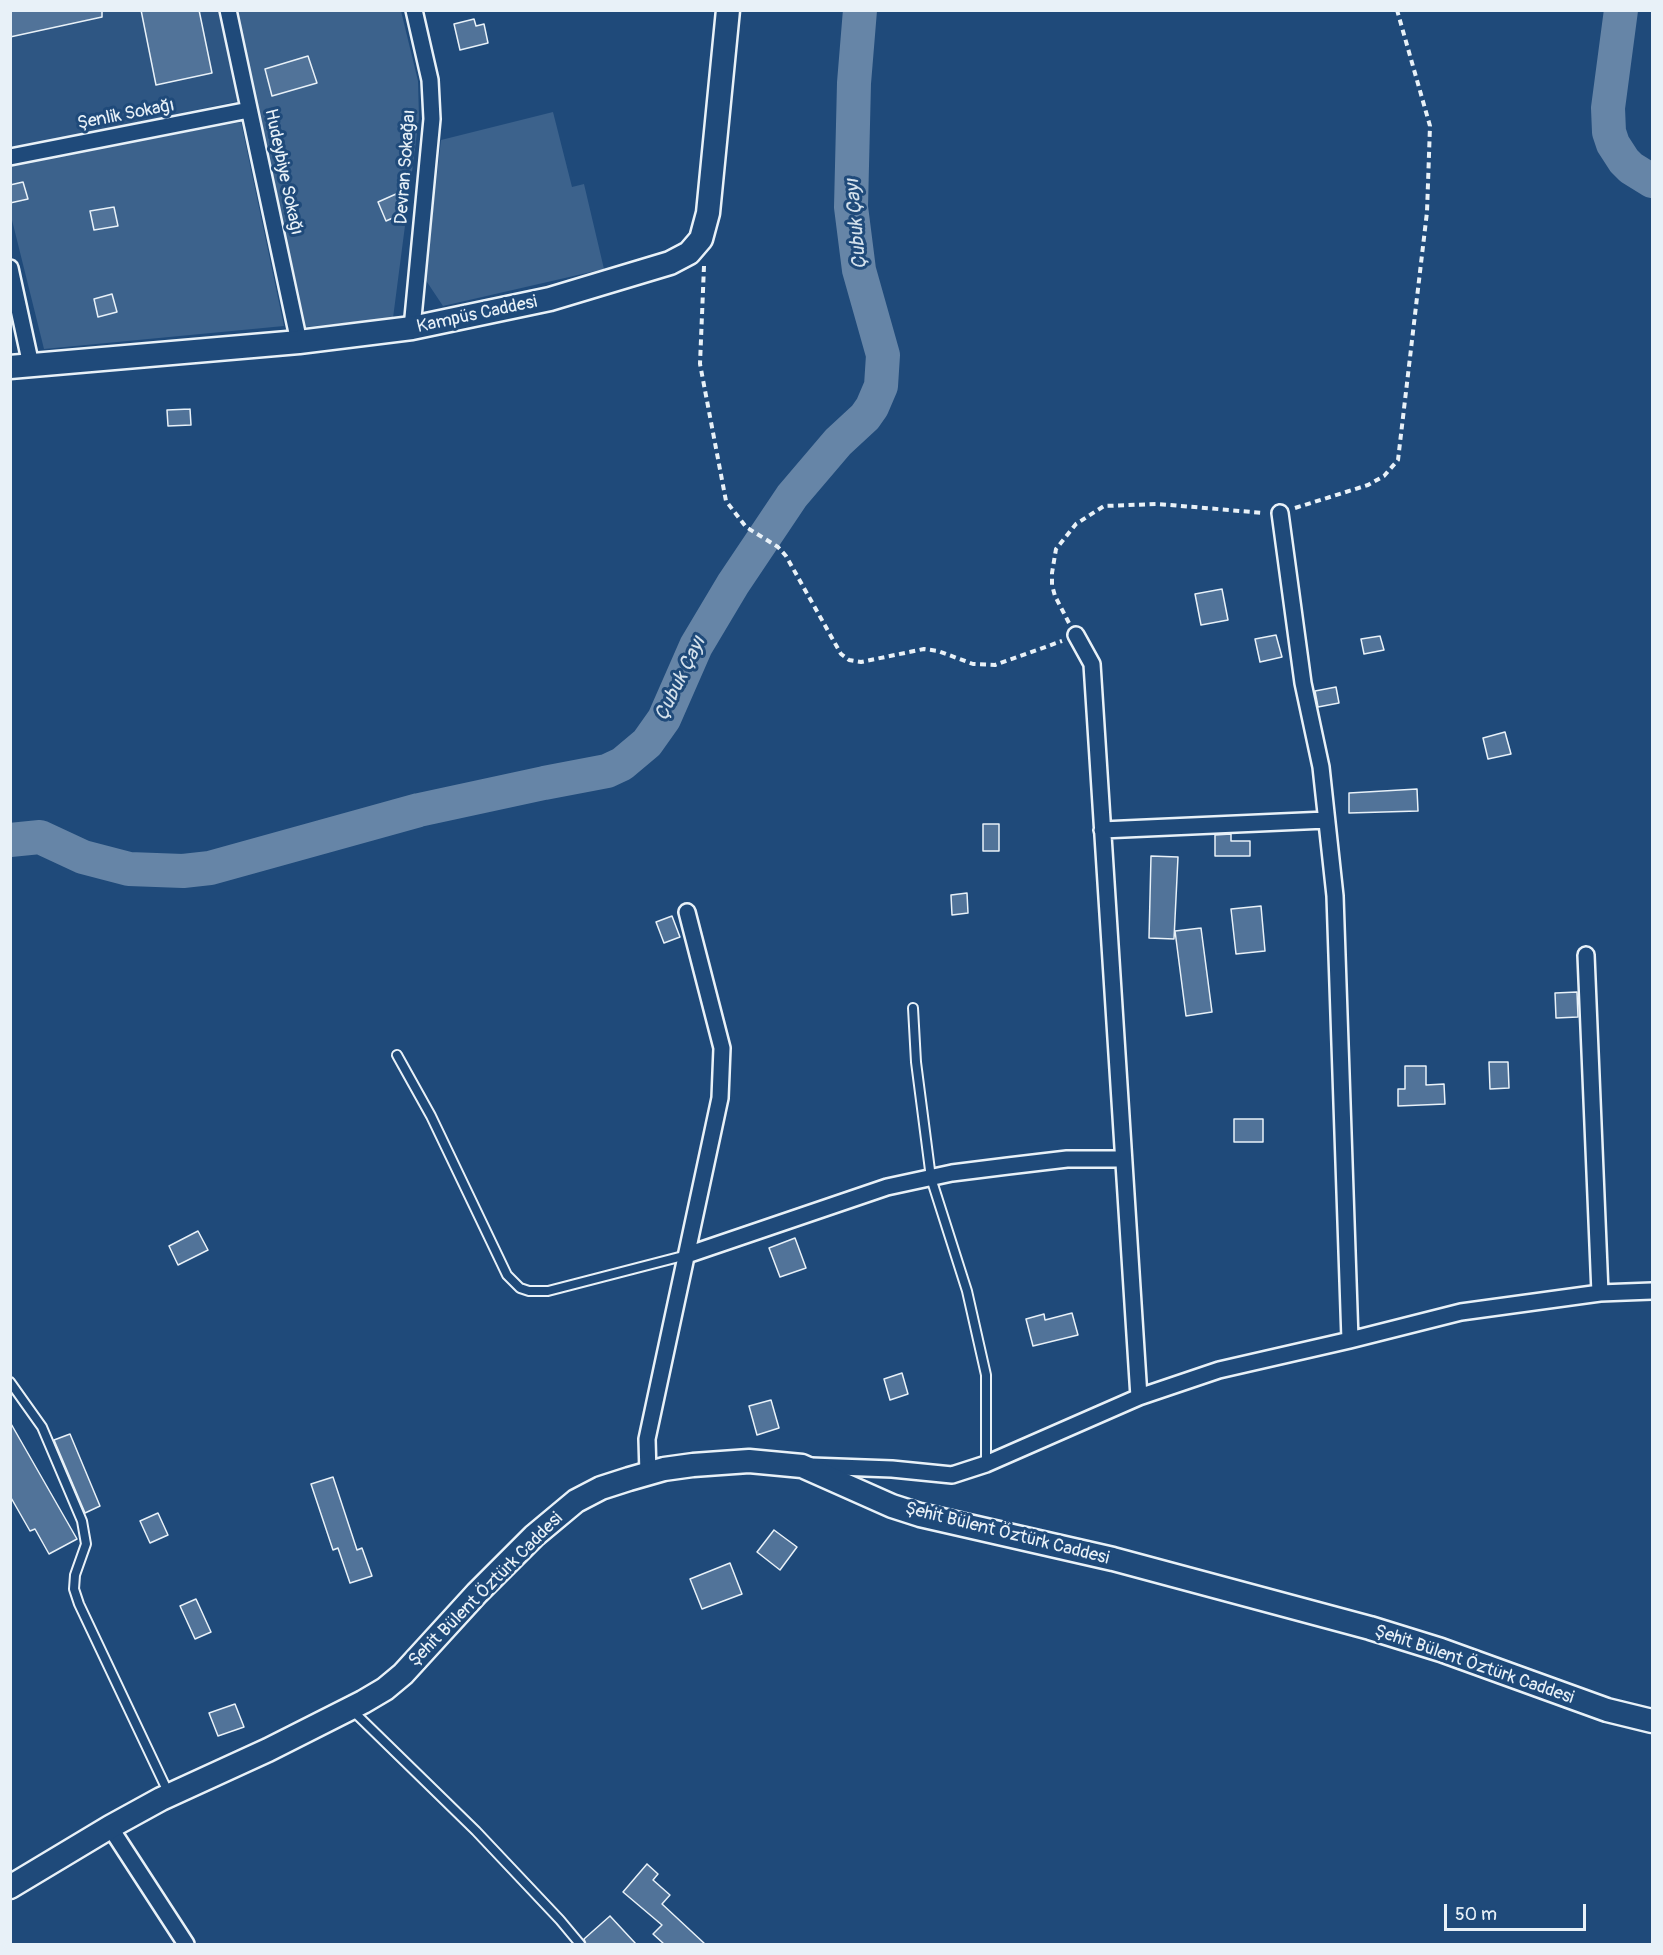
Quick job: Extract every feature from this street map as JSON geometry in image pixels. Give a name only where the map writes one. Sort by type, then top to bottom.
[{"type":"street","name":"Hudeybiye Sokağı","points":[[228,10],[299,342]]},
{"type":"street","name":"Devran Sokağaı","points":[[412,328],[432,119],[430,80],[414,10]]},
{"type":"street","points":[[697,244],[701,239],[708,213],[728,10]]},
{"type":"street","name":"Şenlik Sokağı","points":[[10,157],[249,110]]},
{"type":"street","name":"Kampüs Caddesi","points":[[21,366],[299,342],[412,328],[550,299],[635,275],[670,263],[689,253],[697,244]]},
{"type":"street","points":[[10,268],[21,366]]},
{"type":"street","points":[[1280,513],[1304,684],[1321,767],[1335,896],[1350,1340]]},
{"type":"street","points":[[1076,635],[1092,664],[1139,1397]]},
{"type":"street","points":[[1102,830],[1326,820]]},
{"type":"street","points":[[648,1474],[647,1439],[720,1098],[722,1048],[687,912]]},
{"type":"street","points":[[1586,955],[1600,1293]]},
{"type":"street","points":[[687,1255],[887,1187],[975,1170],[1067,1159],[1123,1159]]},
{"type":"street","points":[[802,1466],[892,1469],[952,1475],[986,1464],[1139,1397],[1219,1370],[1461,1312],[1600,1293],[1653,1291]]},
{"type":"street","name":"Şehit Bülent Öztürk Caddesi","points":[[10,1887],[110,1827],[170,1795],[268,1750],[385,1689],[403,1674],[477,1593],[534,1536],[567,1508],[601,1488],[648,1474],[693,1465],[748,1461],[802,1466],[892,1506],[920,1515],[1113,1559],[1370,1628],[1441,1650],[1607,1710],[1653,1722]]},
{"type":"street","points":[[110,1827],[186,1944]]},
{"type":"lane","points":[[913,1008],[916,1062],[931,1178],[967,1291],[986,1376],[986,1464]]},
{"type":"lane","points":[[398,1055],[431,1116],[507,1275],[520,1288],[529,1291],[548,1291],[687,1255]]},
{"type":"lane","points":[[10,1382],[42,1427],[82,1521],[86,1544],[75,1575],[74,1589],[84,1615],[170,1795]]},
{"type":"lane","points":[[350,1708],[476,1831],[580,1944]]},
{"type":"path","points":[[697,244],[705,258],[700,364],[726,501],[740,521],[778,547],[791,565],[841,654],[855,662],[924,649],[939,651],[959,661],[995,665],[1076,635],[1055,596],[1053,561],[1056,549],[1065,536],[1089,514],[1104,506],[1158,504],[1221,511],[1280,513],[1368,485],[1384,476],[1398,460],[1427,212],[1430,126],[1397,10]]},
{"type":"shaded area","points":[[10,11],[218,11],[239,101],[11,149]]},
{"type":"shaded area","points":[[237,11],[401,11],[418,81],[419,118],[393,318],[306,327]]},
{"type":"shaded area","points":[[553,112],[572,187],[584,184],[604,269],[443,306],[425,279],[441,140]]},
{"type":"shaded area","points":[[241,122],[284,326],[44,349],[11,216],[10,165]]},
{"type":"building","points":[[10,10],[102,10],[102,17],[10,37]]},
{"type":"building","points":[[141,10],[199,10],[212,73],[156,85]]},
{"type":"building","points":[[474,19],[476,26],[484,24],[488,43],[460,50],[454,24]]},
{"type":"building","points":[[308,56],[317,83],[272,96],[265,69]]},
{"type":"building","points":[[23,182],[28,199],[10,203],[10,185]]},
{"type":"building","points":[[396,194],[404,213],[386,221],[378,202]]},
{"type":"building","points":[[114,207],[118,226],[94,230],[90,211]]},
{"type":"building","points":[[112,294],[117,312],[98,317],[94,299]]},
{"type":"building","points":[[190,409],[191,425],[168,426],[167,410]]},
{"type":"building","points":[[1222,589],[1228,620],[1201,625],[1195,594]]},
{"type":"building","points":[[1276,635],[1282,657],[1260,662],[1255,639]]},
{"type":"building","points":[[1380,636],[1384,650],[1364,654],[1361,639]]},
{"type":"building","points":[[1336,687],[1339,703],[1318,707],[1315,691]]},
{"type":"building","points":[[1505,732],[1511,754],[1488,759],[1483,738]]},
{"type":"building","points":[[1417,789],[1418,811],[1349,813],[1349,793]]},
{"type":"building","points":[[983,824],[999,824],[999,851],[983,851]]},
{"type":"building","points":[[1231,834],[1231,841],[1250,841],[1250,856],[1215,856],[1215,835]]},
{"type":"building","points":[[1151,856],[1178,857],[1174,939],[1149,938]]},
{"type":"building","points":[[967,893],[968,913],[952,915],[951,895]]},
{"type":"building","points":[[1261,906],[1265,951],[1236,954],[1231,909]]},
{"type":"building","points":[[672,916],[680,937],[664,943],[656,922]]},
{"type":"building","points":[[1201,928],[1212,1012],[1186,1016],[1175,931]]},
{"type":"building","points":[[1577,992],[1578,1017],[1556,1018],[1555,993]]},
{"type":"building","points":[[1489,1062],[1508,1062],[1509,1088],[1490,1089]]},
{"type":"building","points":[[1405,1066],[1426,1066],[1426,1085],[1444,1084],[1445,1104],[1398,1106],[1398,1089],[1405,1089]]},
{"type":"building","points":[[1234,1119],[1263,1119],[1263,1142],[1234,1142]]},
{"type":"building","points":[[198,1231],[208,1250],[178,1265],[169,1246]]},
{"type":"building","points":[[795,1238],[806,1268],[780,1277],[769,1248]]},
{"type":"building","points":[[1072,1313],[1078,1335],[1033,1346],[1026,1319],[1044,1314],[1045,1320]]},
{"type":"building","points":[[902,1373],[908,1394],[890,1400],[884,1379]]},
{"type":"building","points":[[771,1400],[779,1428],[757,1435],[749,1406]]},
{"type":"building","points":[[10,1422],[77,1539],[49,1554],[35,1529],[30,1531],[10,1496]]},
{"type":"building","points":[[70,1434],[100,1506],[85,1513],[54,1440]]},
{"type":"building","points":[[333,1477],[357,1550],[362,1548],[372,1576],[350,1583],[338,1548],[333,1550],[311,1484]]},
{"type":"building","points":[[158,1513],[168,1535],[150,1543],[140,1521]]},
{"type":"building","points":[[774,1530],[797,1547],[780,1570],[757,1552]]},
{"type":"building","points":[[730,1563],[742,1594],[702,1609],[690,1579]]},
{"type":"building","points":[[196,1599],[211,1632],[195,1639],[180,1606]]},
{"type":"building","points":[[235,1704],[244,1727],[218,1736],[209,1713]]},
{"type":"building","points":[[647,1864],[658,1874],[653,1880],[670,1895],[662,1904],[705,1944],[664,1944],[653,1934],[662,1925],[623,1892]]},
{"type":"building","points":[[610,1916],[636,1944],[586,1944],[584,1939]]},
{"type":"waterway","name":"Çubuk Çayı","points":[[10,840],[40,837],[83,857],[129,869],[183,871],[210,868],[419,810],[607,771],[622,764],[647,743],[664,719],[696,646],[733,584],[792,496],[838,442],[865,417],[881,386],[883,355],[859,270],[851,207],[854,83],[860,10]]},
{"type":"waterway","name":"Çubuk Çayı","points":[[1621,10],[1608,108],[1609,132],[1613,144],[1624,161],[1652,181]]}]
